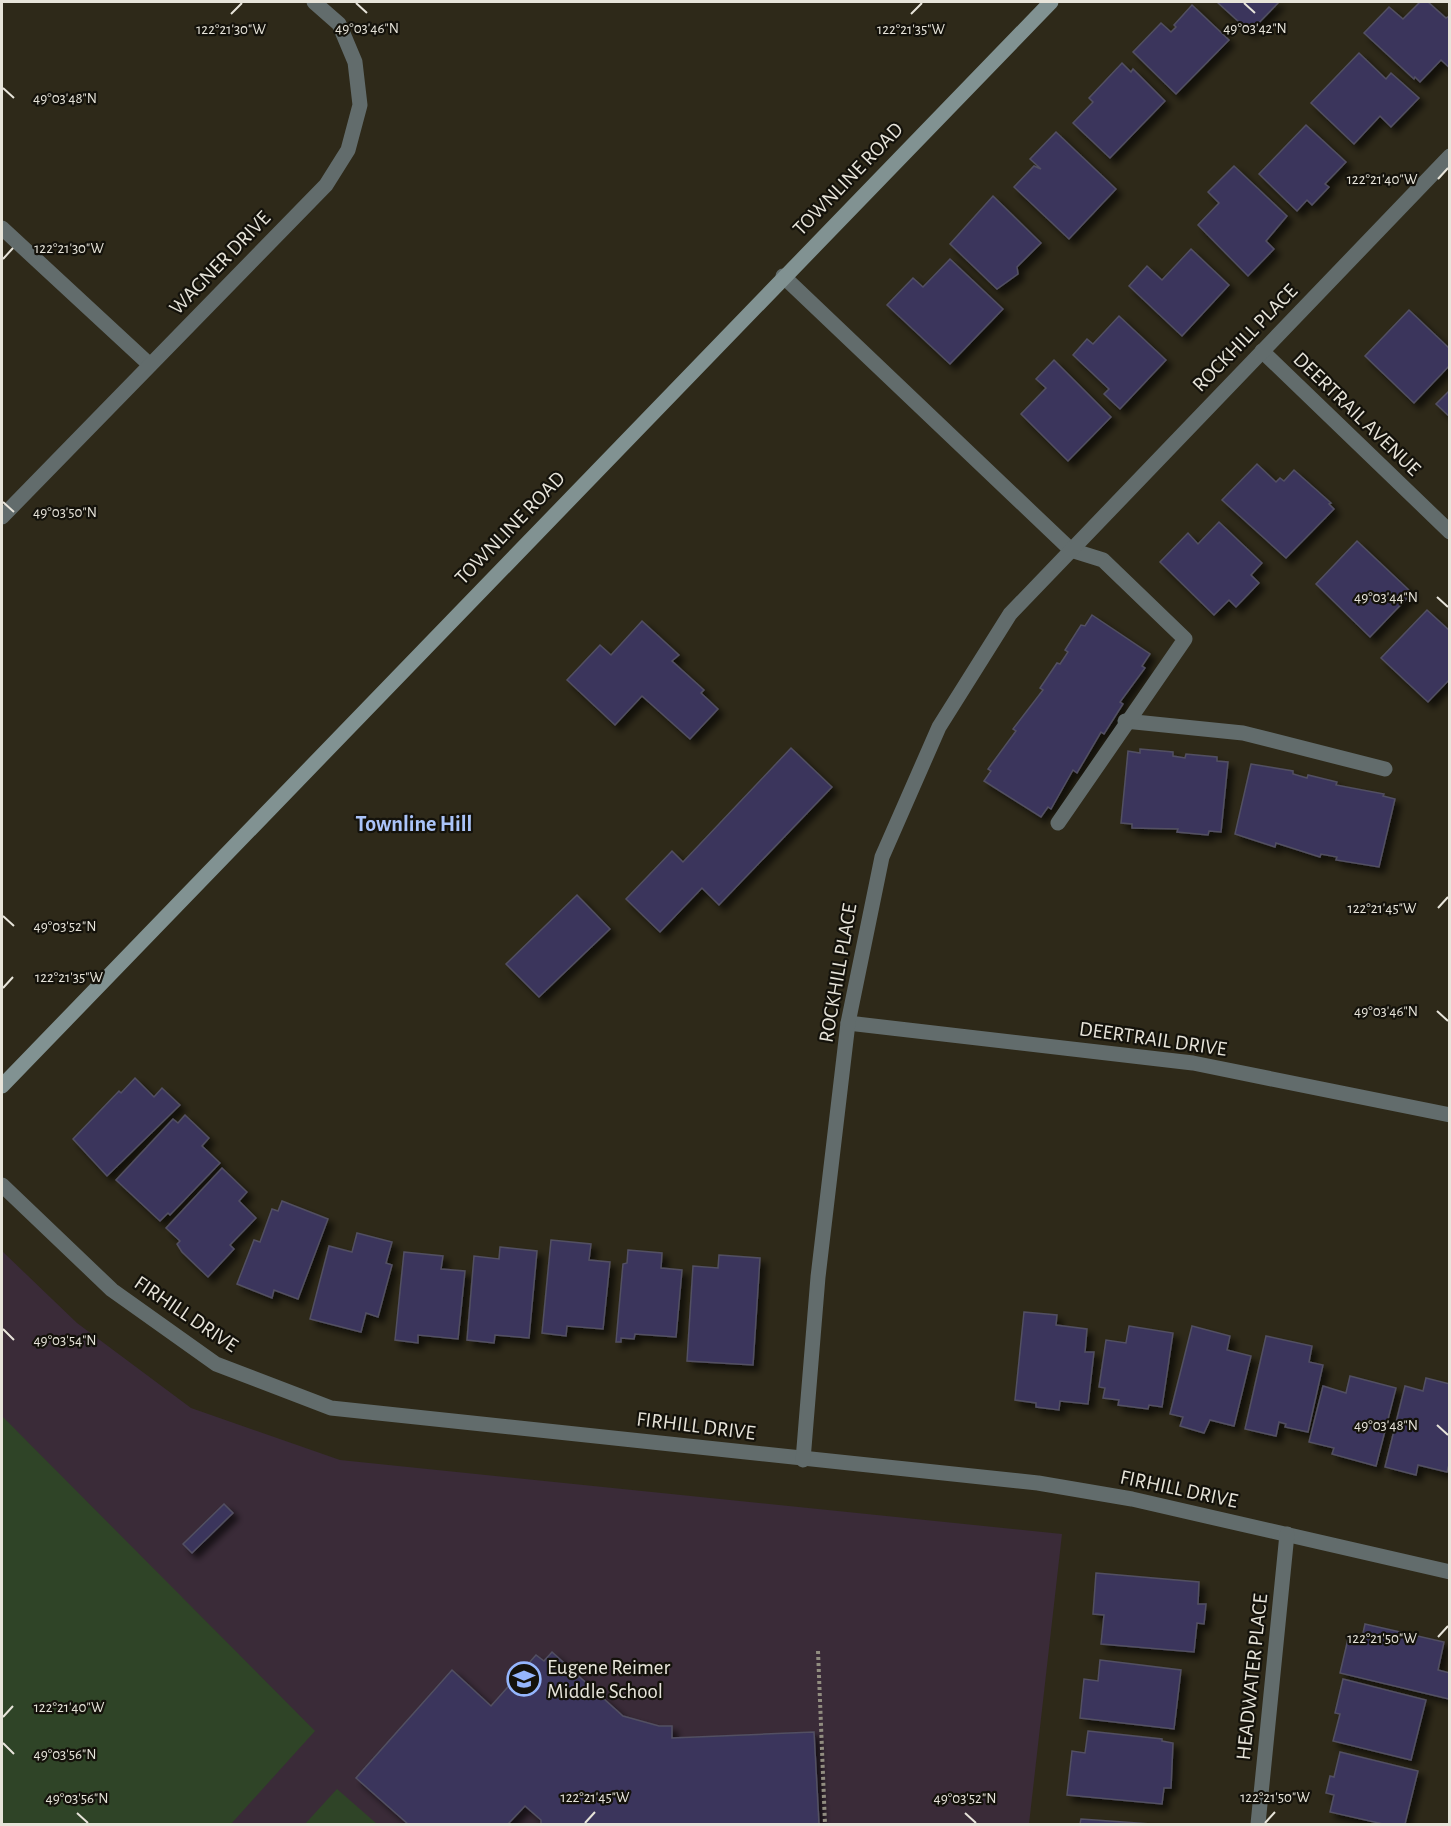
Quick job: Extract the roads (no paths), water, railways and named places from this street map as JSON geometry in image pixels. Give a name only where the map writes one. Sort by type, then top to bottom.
[{"type":"street","name":"WAGNER DRIVE","points":[[2,517],[326,185],[348,150],[360,105],[355,62],[339,24],[314,2]]},
{"type":"street","name":"TOWNLINE ROAD","points":[[2,1086],[783,276],[1051,2]]},
{"type":"street","name":"ROCKHILL PLACE","points":[[803,1460],[818,1276],[848,1023],[882,857],[939,727],[1010,614],[1449,156]]},
{"type":"street","points":[[2,228],[150,365]]},
{"type":"street","points":[[783,276],[1071,550],[1103,560],[1185,639],[1125,721],[1058,823]]},
{"type":"street","name":"DEERTRAIL AVENUE","points":[[1262,351],[1449,532]]},
{"type":"street","points":[[1125,721],[1243,734],[1385,769]]},
{"type":"street","name":"DEERTRAIL DRIVE","points":[[848,1023],[1193,1063],[1449,1115]]},
{"type":"street","name":"FIRHILL DRIVE","points":[[2,1185],[112,1290],[216,1364],[331,1408],[803,1460],[1038,1483],[1132,1498],[1449,1572]]},
{"type":"street","name":"HEADWATER PLACE","points":[[1258,1824],[1287,1534]]},
{"type":"place","name":"Eugene Reimer Middle School","points":[[524,1679]]},
{"type":"district","name":"Townline Hill","points":[[414,824]]}]
